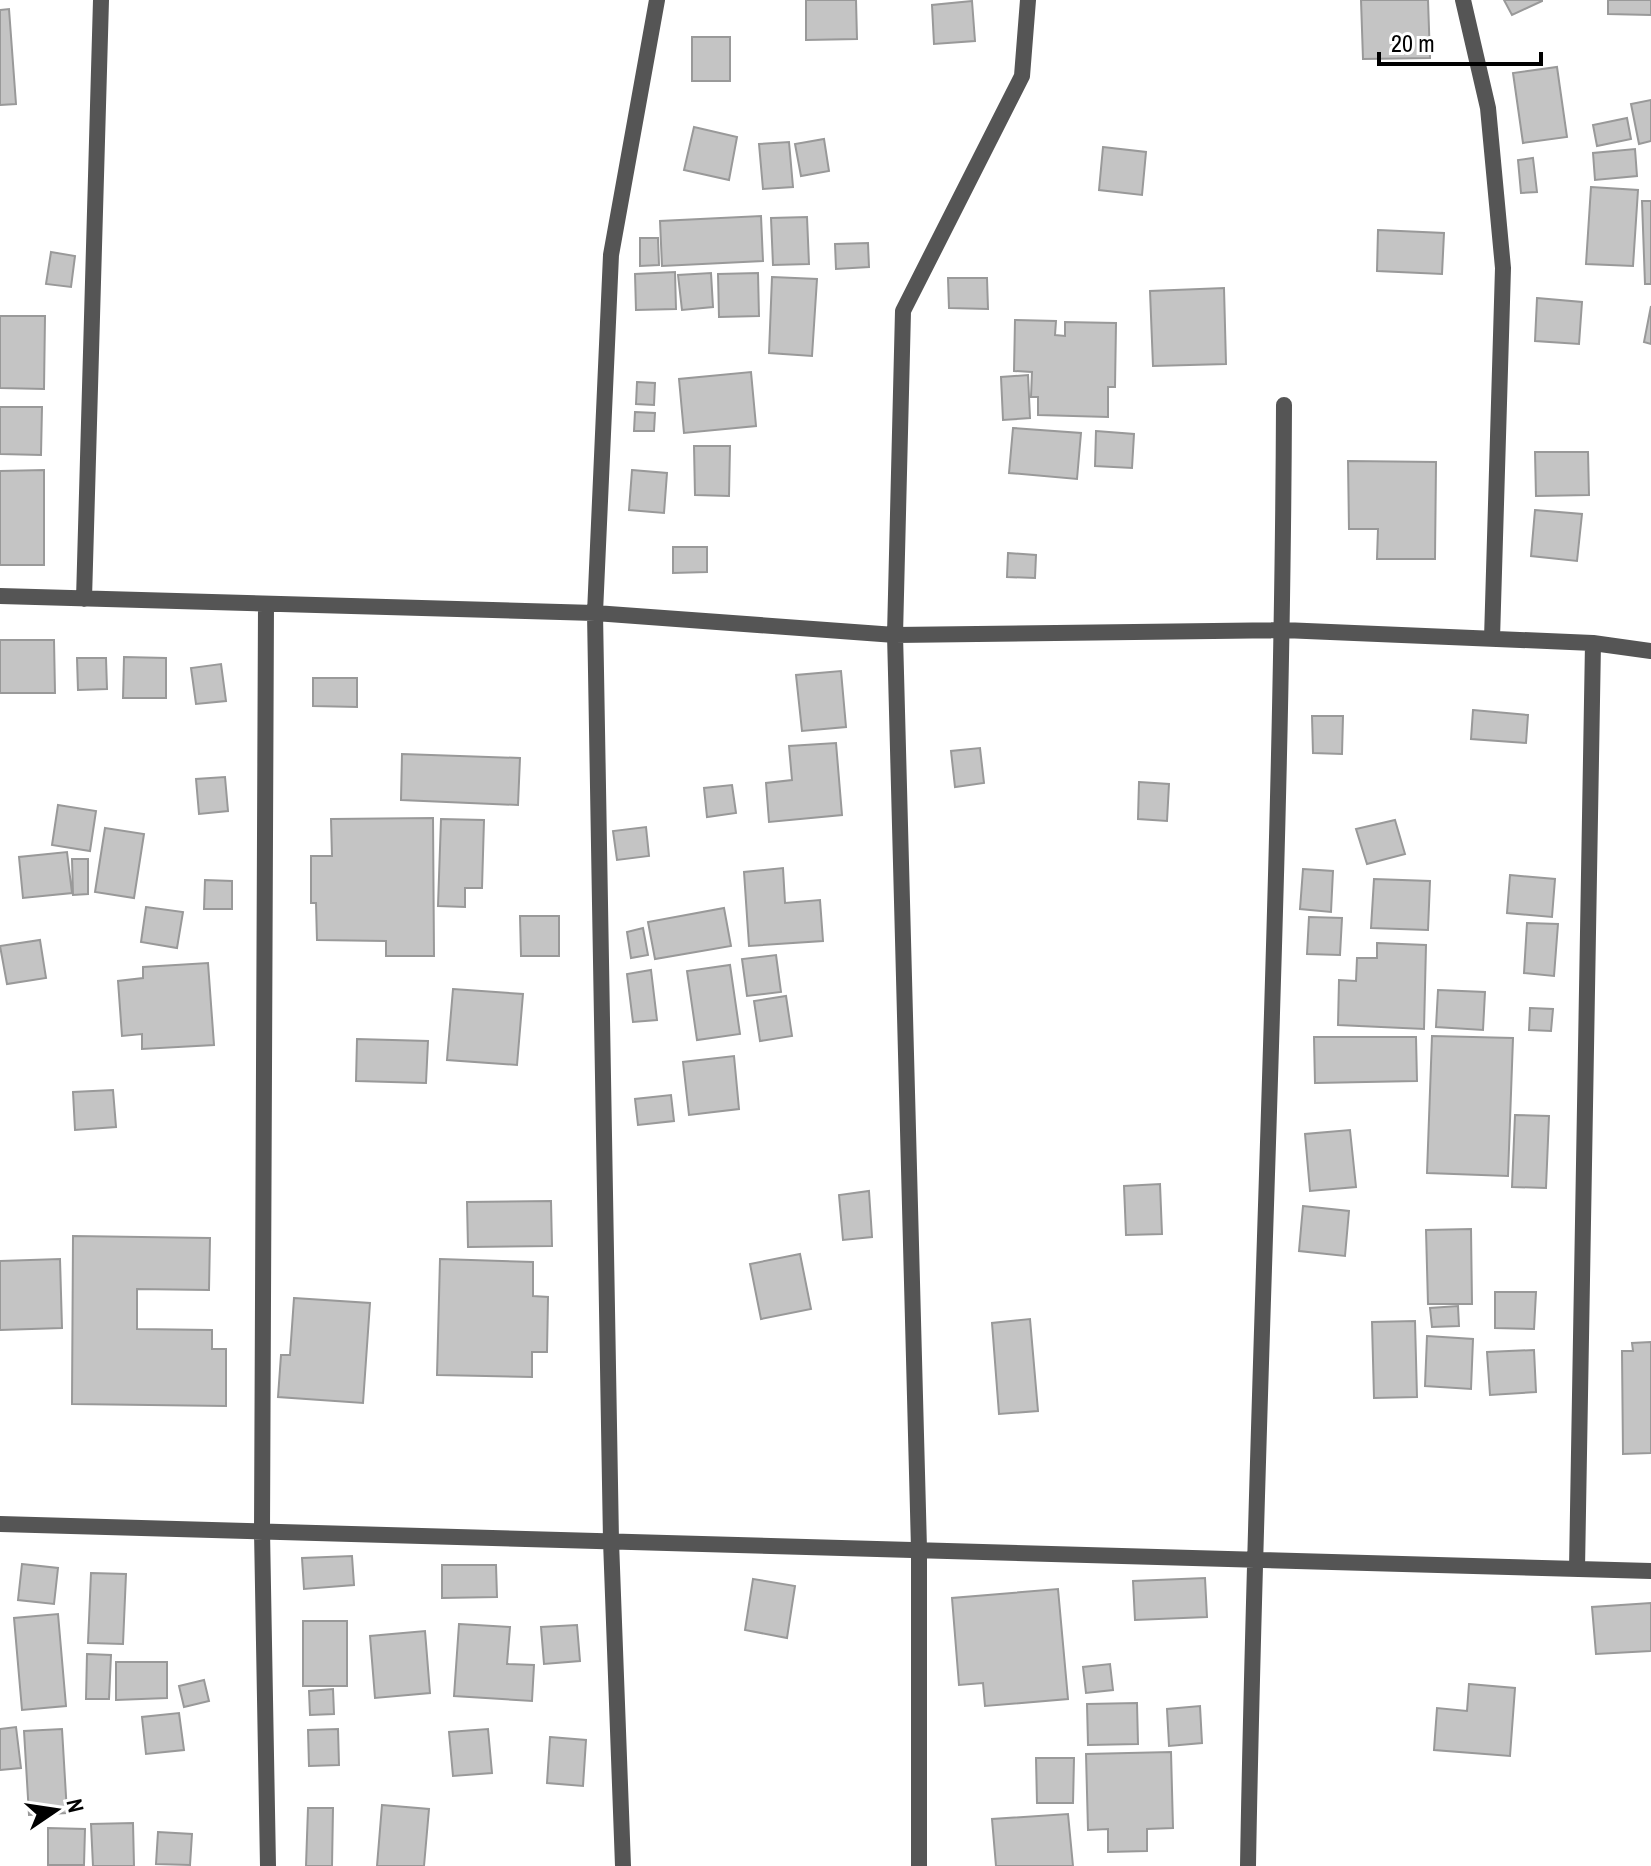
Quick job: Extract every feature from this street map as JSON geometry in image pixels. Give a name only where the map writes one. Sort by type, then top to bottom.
[{"type":"street","points":[[84,599],[101,0]]},
{"type":"street","points":[[623,1866],[611,1541],[595,613],[611,255],[657,0]]},
{"type":"street","points":[[919,1866],[919,1549],[895,635],[903,311],[1022,76],[1028,0]]},
{"type":"street","points":[[1463,0],[1488,108],[1503,268],[1492,639]]},
{"type":"street","points":[[1248,1866],[1253,1559],[1283,630],[1284,405]]},
{"type":"street","points":[[0,596],[595,613],[895,635],[1283,630],[1593,643],[1651,651]]},
{"type":"street","points":[[266,604],[262,1531],[268,1866]]},
{"type":"street","points":[[1577,1569],[1593,643]]},
{"type":"street","points":[[0,1524],[1651,1571]]},
{"type":"building","points":[[806,0],[856,0],[857,39],[806,40]]},
{"type":"building","points":[[1361,0],[1428,0],[1430,58],[1363,59]]},
{"type":"building","points":[[1504,0],[1542,0],[1542,1],[1512,15]]},
{"type":"building","points":[[1608,0],[1651,0],[1651,15],[1608,14]]},
{"type":"building","points":[[972,1],[975,41],[934,44],[932,5]]},
{"type":"building","points":[[9,9],[16,104],[0,105],[0,10]]},
{"type":"building","points":[[692,37],[730,37],[730,81],[692,81]]},
{"type":"building","points":[[1557,67],[1567,137],[1523,143],[1513,73]]},
{"type":"building","points":[[1651,100],[1651,141],[1639,144],[1631,104]]},
{"type":"building","points":[[1627,118],[1631,139],[1597,146],[1593,125]]},
{"type":"building","points":[[694,127],[737,137],[729,180],[684,170]]},
{"type":"building","points":[[824,139],[829,171],[801,176],[795,144]]},
{"type":"building","points":[[789,142],[793,187],[763,189],[759,144]]},
{"type":"building","points":[[1103,147],[1146,152],[1142,195],[1099,190]]},
{"type":"building","points":[[1635,149],[1637,176],[1595,180],[1593,153]]},
{"type":"building","points":[[1533,158],[1537,192],[1521,193],[1518,160]]},
{"type":"building","points":[[1591,187],[1638,190],[1633,266],[1586,264]]},
{"type":"building","points":[[1642,201],[1651,201],[1651,284],[1645,284]]},
{"type":"building","points":[[761,216],[763,261],[662,266],[660,221]]},
{"type":"building","points":[[807,217],[809,264],[773,265],[771,218]]},
{"type":"building","points":[[1378,230],[1444,233],[1442,274],[1377,271]]},
{"type":"building","points":[[640,238],[658,238],[659,265],[640,266]]},
{"type":"building","points":[[868,243],[869,267],[836,269],[835,244]]},
{"type":"building","points":[[51,252],[75,256],[71,287],[46,284]]},
{"type":"building","points":[[675,272],[676,309],[636,310],[635,274]]},
{"type":"building","points":[[711,273],[713,307],[682,310],[678,275]]},
{"type":"building","points":[[758,273],[759,316],[719,317],[718,274]]},
{"type":"building","points":[[772,277],[817,279],[812,356],[769,353]]},
{"type":"building","points":[[948,278],[987,278],[988,309],[949,308]]},
{"type":"building","points":[[1224,288],[1226,364],[1153,366],[1150,291]]},
{"type":"building","points":[[1537,298],[1582,302],[1579,344],[1535,341]]},
{"type":"building","points":[[1651,306],[1651,344],[1644,342]]},
{"type":"building","points":[[0,316],[45,316],[44,389],[0,388]]},
{"type":"building","points":[[1015,320],[1056,321],[1055,335],[1065,336],[1065,322],[1116,323],[1115,387],[1108,387],[1108,417],[1038,415],[1038,397],[1031,397],[1032,372],[1014,371]]},
{"type":"building","points":[[751,372],[756,426],[684,433],[679,379]]},
{"type":"building","points":[[1028,375],[1030,418],[1003,420],[1001,377]]},
{"type":"building","points":[[637,382],[655,383],[654,405],[636,404]]},
{"type":"building","points":[[0,407],[42,407],[41,455],[0,454]]},
{"type":"building","points":[[635,412],[655,413],[654,431],[634,431]]},
{"type":"building","points":[[1013,428],[1081,433],[1077,479],[1009,473]]},
{"type":"building","points":[[1096,431],[1134,434],[1132,468],[1095,466]]},
{"type":"building","points":[[694,446],[730,446],[729,496],[695,495]]},
{"type":"building","points":[[1535,452],[1588,452],[1589,495],[1536,496]]},
{"type":"building","points":[[1348,461],[1436,462],[1435,559],[1377,559],[1378,529],[1349,529]]},
{"type":"building","points":[[44,470],[44,565],[0,565],[0,471]]},
{"type":"building","points":[[632,470],[667,473],[664,513],[629,510]]},
{"type":"building","points":[[1535,510],[1582,514],[1577,561],[1531,556]]},
{"type":"building","points":[[673,547],[707,547],[707,572],[673,573]]},
{"type":"building","points":[[1008,553],[1036,555],[1035,578],[1007,577]]},
{"type":"building","points":[[0,640],[54,640],[55,693],[0,693]]},
{"type":"building","points":[[124,657],[166,658],[166,698],[123,698]]},
{"type":"building","points":[[77,658],[106,658],[107,689],[78,690]]},
{"type":"building","points":[[221,664],[226,701],[196,704],[191,668]]},
{"type":"building","points":[[841,671],[846,727],[802,731],[796,675]]},
{"type":"building","points":[[313,678],[357,678],[357,707],[313,706]]},
{"type":"building","points":[[1473,710],[1528,715],[1526,743],[1471,739]]},
{"type":"building","points":[[1312,716],[1343,716],[1342,754],[1313,753]]},
{"type":"building","points":[[836,743],[842,815],[769,822],[766,783],[792,780],[789,746]]},
{"type":"building","points":[[980,748],[984,783],[955,787],[951,751]]},
{"type":"building","points":[[402,754],[520,758],[518,805],[401,800]]},
{"type":"building","points":[[225,777],[228,811],[199,814],[196,779]]},
{"type":"building","points":[[1139,782],[1169,784],[1167,821],[1138,819]]},
{"type":"building","points":[[732,785],[736,813],[707,817],[704,788]]},
{"type":"building","points":[[58,805],[96,811],[90,851],[52,845]]},
{"type":"building","points":[[433,818],[434,956],[386,956],[386,941],[317,940],[316,903],[311,903],[311,856],[332,856],[331,819]]},
{"type":"building","points":[[441,819],[484,820],[482,888],[465,888],[465,907],[438,906]]},
{"type":"building","points":[[1395,820],[1405,854],[1367,864],[1356,829]]},
{"type":"building","points":[[646,827],[649,856],[617,860],[613,831]]},
{"type":"building","points":[[105,828],[144,834],[134,898],[95,892]]},
{"type":"building","points":[[67,852],[72,893],[23,898],[19,857]]},
{"type":"building","points":[[72,859],[88,859],[88,894],[73,895]]},
{"type":"building","points":[[783,868],[785,903],[820,900],[823,941],[749,946],[744,872]]},
{"type":"building","points":[[1303,869],[1333,871],[1331,912],[1300,909]]},
{"type":"building","points":[[1510,875],[1555,879],[1552,917],[1507,913]]},
{"type":"building","points":[[1374,879],[1430,881],[1428,930],[1371,928]]},
{"type":"building","points":[[205,880],[232,881],[232,909],[204,909]]},
{"type":"building","points":[[146,907],[183,912],[177,948],[141,942]]},
{"type":"building","points":[[724,908],[731,946],[655,959],[648,922]]},
{"type":"building","points":[[520,916],[559,916],[559,956],[521,956]]},
{"type":"building","points":[[1309,917],[1342,918],[1340,955],[1307,954]]},
{"type":"building","points":[[1527,923],[1558,924],[1554,976],[1524,973]]},
{"type":"building","points":[[643,928],[648,955],[631,958],[627,932]]},
{"type":"building","points":[[40,940],[46,978],[7,984],[0,946]]},
{"type":"building","points":[[1377,943],[1426,945],[1424,1029],[1338,1025],[1339,980],[1356,981],[1357,958],[1377,958]]},
{"type":"building","points":[[776,955],[781,992],[747,996],[742,959]]},
{"type":"building","points":[[208,963],[214,1045],[142,1049],[142,1034],[122,1036],[118,981],[143,978],[143,967]]},
{"type":"building","points":[[730,965],[740,1034],[697,1040],[687,971]]},
{"type":"building","points":[[651,970],[657,1020],[633,1022],[627,974]]},
{"type":"building","points":[[453,989],[523,994],[517,1065],[447,1060]]},
{"type":"building","points":[[1438,990],[1485,992],[1483,1030],[1436,1027]]},
{"type":"building","points":[[786,996],[792,1036],[760,1041],[754,1001]]},
{"type":"building","points":[[1530,1008],[1553,1009],[1551,1031],[1529,1030]]},
{"type":"building","points":[[1432,1036],[1513,1038],[1508,1176],[1427,1173]]},
{"type":"building","points":[[1314,1037],[1416,1037],[1417,1081],[1315,1083]]},
{"type":"building","points":[[357,1039],[428,1041],[426,1083],[356,1081]]},
{"type":"building","points":[[734,1056],[739,1109],[689,1115],[683,1062]]},
{"type":"building","points":[[113,1090],[116,1127],[75,1130],[73,1092]]},
{"type":"building","points":[[671,1095],[674,1121],[638,1125],[635,1099]]},
{"type":"building","points":[[1515,1115],[1549,1116],[1546,1188],[1512,1187]]},
{"type":"building","points":[[1350,1130],[1356,1187],[1310,1191],[1305,1134]]},
{"type":"building","points":[[1160,1184],[1162,1234],[1126,1235],[1124,1186]]},
{"type":"building","points":[[869,1191],[872,1237],[843,1240],[839,1195]]},
{"type":"building","points":[[551,1201],[552,1246],[468,1247],[467,1202]]},
{"type":"building","points":[[1303,1206],[1349,1211],[1345,1256],[1299,1251]]},
{"type":"building","points":[[1471,1229],[1472,1304],[1428,1304],[1426,1230]]},
{"type":"building","points":[[73,1236],[210,1238],[209,1290],[137,1289],[137,1329],[212,1330],[212,1349],[226,1349],[226,1406],[72,1404]]},
{"type":"building","points":[[800,1254],[811,1309],[761,1319],[750,1264]]},
{"type":"building","points":[[60,1259],[62,1328],[0,1330],[0,1261]]},
{"type":"building","points":[[440,1259],[533,1262],[533,1296],[548,1297],[547,1352],[532,1352],[532,1377],[437,1375]]},
{"type":"building","points":[[1495,1292],[1536,1292],[1534,1329],[1495,1328]]},
{"type":"building","points":[[294,1298],[370,1303],[363,1403],[278,1397],[281,1355],[290,1355]]},
{"type":"building","points":[[1458,1306],[1459,1326],[1432,1327],[1430,1308]]},
{"type":"building","points":[[1030,1319],[1038,1411],[999,1414],[992,1323]]},
{"type":"building","points":[[1415,1321],[1417,1397],[1374,1398],[1372,1322]]},
{"type":"building","points":[[1427,1336],[1473,1339],[1471,1389],[1425,1386]]},
{"type":"building","points":[[1651,1342],[1651,1453],[1623,1454],[1622,1351],[1633,1351],[1632,1343]]},
{"type":"building","points":[[1534,1350],[1536,1392],[1490,1395],[1487,1352]]},
{"type":"building","points":[[352,1556],[354,1585],[304,1589],[302,1558]]},
{"type":"building","points":[[22,1564],[58,1568],[54,1604],[18,1600]]},
{"type":"building","points":[[442,1565],[496,1565],[497,1597],[442,1598]]},
{"type":"building","points":[[91,1573],[126,1574],[123,1644],[88,1643]]},
{"type":"building","points":[[1205,1578],[1207,1617],[1135,1620],[1133,1581]]},
{"type":"building","points":[[753,1579],[795,1586],[787,1638],[745,1630]]},
{"type":"building","points":[[1058,1589],[1068,1699],[985,1706],[983,1683],[959,1685],[952,1598]]},
{"type":"building","points":[[1651,1603],[1651,1651],[1596,1654],[1592,1607]]},
{"type":"building","points":[[58,1614],[66,1706],[22,1710],[14,1618]]},
{"type":"building","points":[[303,1621],[347,1621],[347,1686],[303,1686]]},
{"type":"building","points":[[459,1624],[510,1627],[507,1664],[534,1665],[532,1701],[454,1696]]},
{"type":"building","points":[[577,1625],[580,1661],[544,1664],[541,1627]]},
{"type":"building","points":[[425,1631],[430,1693],[375,1698],[370,1636]]},
{"type":"building","points":[[87,1654],[111,1655],[109,1699],[86,1699]]},
{"type":"building","points":[[116,1662],[167,1662],[167,1698],[116,1700]]},
{"type":"building","points":[[1110,1664],[1113,1690],[1086,1693],[1083,1667]]},
{"type":"building","points":[[204,1680],[209,1701],[184,1707],[179,1686]]},
{"type":"building","points":[[1469,1684],[1515,1688],[1510,1756],[1434,1750],[1437,1708],[1467,1711]]},
{"type":"building","points":[[333,1689],[334,1714],[310,1715],[309,1691]]},
{"type":"building","points":[[1137,1703],[1138,1744],[1088,1745],[1087,1704]]},
{"type":"building","points":[[1200,1706],[1202,1743],[1169,1746],[1167,1709]]},
{"type":"building","points":[[179,1713],[184,1750],[146,1754],[142,1717]]},
{"type":"building","points":[[16,1727],[21,1768],[0,1770],[0,1729]]},
{"type":"building","points":[[62,1729],[67,1813],[29,1815],[24,1731]]},
{"type":"building","points":[[338,1729],[339,1765],[309,1766],[308,1730]]},
{"type":"building","points":[[488,1729],[492,1773],[453,1776],[449,1732]]},
{"type":"building","points":[[550,1737],[586,1740],[583,1786],[547,1783]]},
{"type":"building","points":[[1171,1752],[1173,1828],[1147,1829],[1147,1851],[1108,1852],[1108,1829],[1088,1830],[1086,1754]]},
{"type":"building","points":[[1036,1758],[1074,1758],[1073,1803],[1037,1803]]},
{"type":"building","points":[[382,1805],[429,1809],[424,1866],[377,1866]]},
{"type":"building","points":[[308,1808],[333,1808],[332,1866],[306,1866]]},
{"type":"building","points":[[1068,1814],[1073,1866],[996,1866],[992,1819]]},
{"type":"building","points":[[133,1823],[134,1866],[93,1866],[91,1824]]},
{"type":"building","points":[[48,1828],[85,1829],[84,1865],[48,1865]]},
{"type":"building","points":[[158,1832],[192,1834],[190,1865],[156,1864]]}]
